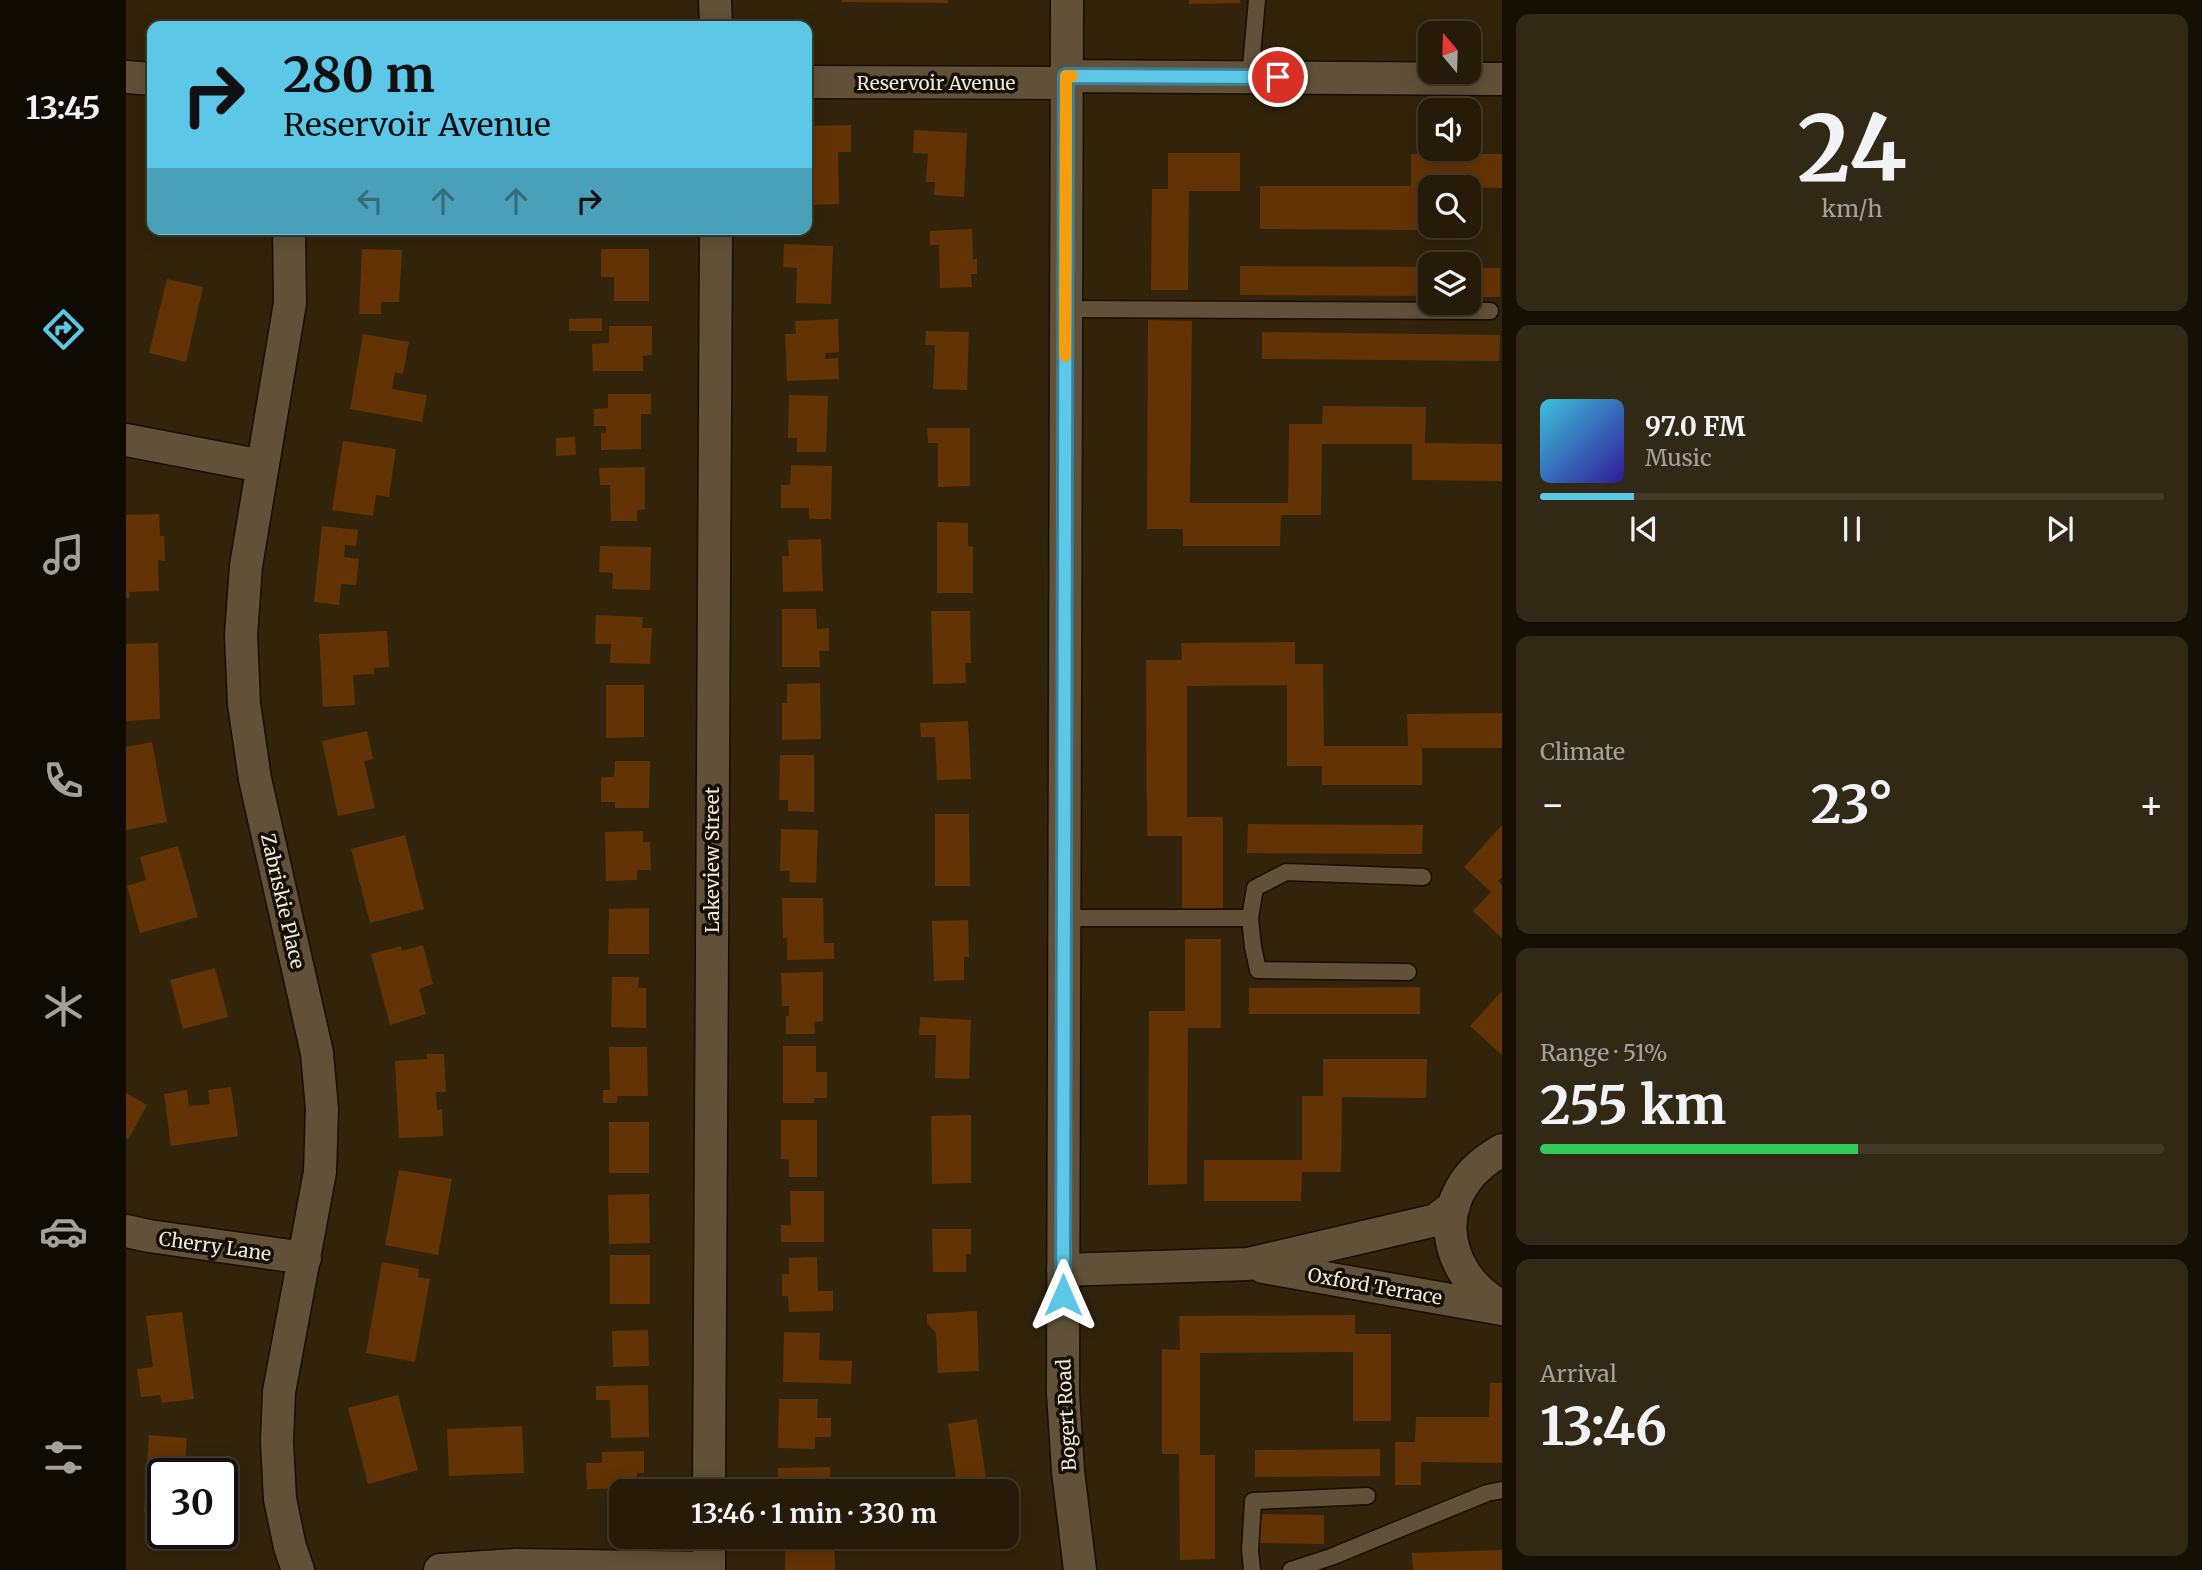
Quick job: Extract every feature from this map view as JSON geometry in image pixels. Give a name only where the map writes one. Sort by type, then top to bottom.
[{"type":"street","points":[[715,0],[716,21]]},
{"type":"street","name":"Bogert Road","points":[[1067,0],[1063,1393],[1068,1471],[1080,1570]]},
{"type":"street","points":[[126,77],[147,79]]},
{"type":"street","name":"Reservoir Avenue","points":[[812,82],[1250,77],[1502,79]]},
{"type":"street","name":"Zabriskie Place","points":[[289,235],[290,303],[246,566],[241,635],[244,704],[255,779],[317,1053],[323,1109],[320,1172],[279,1392],[277,1442],[280,1499],[290,1547],[298,1570]]},
{"type":"street","name":"Lakeview Street","points":[[709,1479],[716,235]]},
{"type":"street","points":[[126,440],[262,466]]},
{"type":"street","name":"Oxford Terrace","points":[[1502,1150],[1482,1163],[1464,1182],[1454,1206],[1451,1231],[1455,1256],[1467,1279],[1485,1298],[1502,1308]]},
{"type":"street","name":"Oxford Terrace","points":[[1063,1270],[1248,1264],[1436,1220],[1454,1206]]},
{"type":"street","name":"Cherry Lane","points":[[126,1231],[305,1258]]},
{"type":"street","name":"Oxford Terrace","points":[[1248,1264],[1502,1308]]},
{"type":"street","points":[[440,1570],[516,1566],[709,1569],[709,1549]]},
{"type":"lane","points":[[1250,77],[1257,0]]},
{"type":"lane","points":[[1065,309],[1490,311]]},
{"type":"lane","points":[[1408,972],[1258,970],[1250,918],[1255,888],[1286,872],[1423,877]]},
{"type":"lane","points":[[1064,918],[1250,918]]},
{"type":"lane","points":[[1291,1570],[1331,1557],[1487,1493],[1502,1490]]},
{"type":"lane","points":[[1252,1570],[1250,1550],[1253,1501],[1367,1496]]},
{"type":"building","points":[[948,0],[948,3],[842,2]]},
{"type":"building","points":[[1189,0],[1240,0],[1241,3],[1189,4]]},
{"type":"building","points":[[851,125],[851,152],[838,152],[839,204],[812,205],[812,126]]},
{"type":"building","points":[[914,130],[967,133],[964,197],[934,195],[935,182],[926,182],[928,154],[913,153]]},
{"type":"building","points":[[1168,153],[1240,153],[1240,191],[1189,191],[1188,290],[1151,290],[1152,189],[1168,189]]},
{"type":"building","points":[[1411,154],[1418,154],[1418,161],[1481,161],[1481,154],[1502,154],[1502,188],[1481,188],[1481,175],[1418,175],[1418,230],[1260,229],[1260,186],[1411,186]]},
{"type":"building","points":[[972,229],[973,259],[977,259],[977,274],[971,274],[972,287],[940,288],[939,245],[930,245],[930,231]]},
{"type":"building","points":[[784,244],[833,246],[831,304],[796,303],[797,268],[783,267]]},
{"type":"building","points":[[362,249],[402,250],[399,302],[381,302],[381,314],[359,314]]},
{"type":"building","points":[[601,249],[649,249],[649,301],[614,301],[614,277],[601,277]]},
{"type":"building","points":[[1240,266],[1418,267],[1418,296],[1240,295]]},
{"type":"building","points":[[1481,268],[1500,268],[1500,297],[1481,297]]},
{"type":"building","points":[[167,279],[203,287],[186,362],[149,353]]},
{"type":"building","points":[[602,318],[602,331],[569,331],[569,319]]},
{"type":"building","points":[[838,319],[839,352],[825,353],[825,359],[838,358],[839,379],[787,381],[785,334],[796,334],[795,321]]},
{"type":"building","points":[[1148,320],[1192,321],[1190,503],[1288,503],[1289,424],[1322,424],[1323,406],[1426,407],[1425,443],[1502,444],[1502,481],[1412,480],[1412,444],[1322,444],[1321,515],[1281,515],[1280,546],[1183,546],[1183,529],[1147,529]]},
{"type":"building","points":[[609,326],[652,326],[652,355],[643,356],[643,371],[593,371],[592,344],[609,343]]},
{"type":"building","points":[[926,331],[969,332],[967,390],[933,389],[935,345],[925,345]]},
{"type":"building","points":[[1262,332],[1500,335],[1499,361],[1262,359]]},
{"type":"building","points":[[363,334],[409,342],[403,374],[395,372],[392,389],[427,395],[422,422],[350,409]]},
{"type":"building","points":[[608,394],[651,394],[651,414],[641,414],[641,449],[601,450],[601,433],[606,433],[606,426],[594,426],[594,409],[608,408]]},
{"type":"building","points":[[789,395],[828,396],[826,452],[797,452],[797,438],[788,438]]},
{"type":"building","points":[[927,428],[970,428],[970,486],[938,487],[938,443],[928,443]]},
{"type":"building","points":[[575,437],[576,455],[556,456],[556,438]]},
{"type":"building","points":[[343,441],[396,449],[389,497],[376,495],[373,516],[332,510]]},
{"type":"building","points":[[791,465],[832,466],[831,519],[809,519],[809,508],[781,508],[781,485],[790,485]]},
{"type":"building","points":[[645,467],[645,509],[637,510],[637,521],[611,521],[610,485],[600,485],[599,468]]},
{"type":"building","points":[[159,514],[160,536],[164,536],[165,561],[158,560],[159,591],[129,592],[130,597],[126,598],[126,515]]},
{"type":"building","points":[[937,522],[968,523],[968,546],[973,547],[973,593],[937,593]]},
{"type":"building","points":[[322,526],[358,530],[356,546],[345,545],[344,557],[359,559],[356,585],[341,584],[339,605],[314,602]]},
{"type":"building","points":[[821,539],[823,591],[783,592],[782,556],[789,556],[788,540]]},
{"type":"building","points":[[600,546],[651,547],[650,590],[612,589],[613,573],[599,572]]},
{"type":"building","points":[[782,609],[816,609],[817,629],[829,628],[829,651],[819,651],[820,667],[782,667]]},
{"type":"building","points":[[931,611],[970,611],[971,663],[965,663],[966,683],[933,684]]},
{"type":"building","points":[[596,615],[643,617],[642,628],[652,628],[650,664],[610,663],[611,644],[595,644]]},
{"type":"building","points":[[387,631],[389,667],[374,668],[374,674],[353,675],[355,705],[323,707],[319,634]]},
{"type":"building","points":[[1295,642],[1295,664],[1323,664],[1324,746],[1408,746],[1407,714],[1502,713],[1502,748],[1422,748],[1422,785],[1322,785],[1322,766],[1287,766],[1287,685],[1187,686],[1187,817],[1223,817],[1223,908],[1182,908],[1182,836],[1147,836],[1146,660],[1182,660],[1181,643]]},
{"type":"building","points":[[158,643],[160,719],[126,721],[126,644]]},
{"type":"building","points":[[820,683],[821,739],[782,740],[782,703],[787,703],[787,684]]},
{"type":"building","points":[[606,685],[644,685],[644,737],[606,738]]},
{"type":"building","points":[[968,721],[971,779],[937,780],[935,737],[921,737],[920,723]]},
{"type":"building","points":[[367,731],[373,759],[364,761],[375,808],[338,816],[322,741]]},
{"type":"building","points":[[152,742],[167,822],[126,830],[126,747]]},
{"type":"building","points":[[780,755],[814,755],[814,812],[788,811],[788,800],[779,800]]},
{"type":"building","points":[[615,761],[650,761],[649,808],[615,808],[615,802],[601,802],[601,777],[614,777]]},
{"type":"building","points":[[935,814],[969,814],[970,886],[935,886]]},
{"type":"building","points":[[1248,824],[1423,825],[1422,854],[1247,853]]},
{"type":"building","points":[[1502,825],[1502,877],[1498,881],[1502,885],[1502,938],[1473,911],[1491,892],[1464,867]]},
{"type":"building","points":[[781,829],[818,830],[816,883],[789,882],[790,871],[780,871]]},
{"type":"building","points":[[643,831],[643,842],[650,842],[651,870],[637,870],[637,880],[606,881],[605,832]]},
{"type":"building","points":[[405,835],[424,909],[370,923],[351,849]]},
{"type":"building","points":[[178,846],[198,917],[140,933],[127,886],[146,880],[140,857]]},
{"type":"building","points":[[782,898],[823,898],[824,943],[834,943],[834,959],[787,960],[787,938],[783,938]]},
{"type":"building","points":[[649,908],[649,954],[608,954],[609,909]]},
{"type":"building","points":[[968,920],[969,957],[964,957],[964,980],[934,981],[932,921]]},
{"type":"building","points":[[1185,939],[1221,939],[1221,1028],[1188,1028],[1187,1184],[1148,1185],[1149,1011],[1185,1011]]},
{"type":"building","points":[[423,945],[433,984],[419,989],[426,1014],[390,1025],[371,954],[401,946],[402,951]]},
{"type":"building","points":[[215,968],[228,1017],[183,1029],[170,980]]},
{"type":"building","points":[[823,972],[823,1021],[814,1022],[815,1034],[786,1034],[789,1006],[782,1006],[781,973]]},
{"type":"building","points":[[612,977],[639,977],[638,988],[646,988],[646,1028],[611,1027]]},
{"type":"building","points":[[1420,987],[1420,1014],[1249,1014],[1249,988]]},
{"type":"building","points":[[1502,991],[1502,1055],[1470,1026]]},
{"type":"building","points":[[920,1017],[971,1020],[969,1079],[935,1078],[936,1035],[919,1035]]},
{"type":"building","points":[[783,1046],[816,1046],[816,1072],[827,1072],[827,1098],[814,1098],[814,1103],[783,1103]]},
{"type":"building","points":[[609,1047],[647,1047],[648,1096],[617,1096],[617,1103],[603,1103],[603,1090],[610,1090]]},
{"type":"building","points":[[427,1054],[444,1054],[446,1092],[436,1092],[437,1110],[442,1109],[443,1136],[399,1138],[395,1061],[427,1059]]},
{"type":"building","points":[[1323,1059],[1427,1059],[1426,1098],[1342,1097],[1341,1172],[1302,1172],[1301,1201],[1204,1201],[1204,1160],[1302,1160],[1302,1096],[1323,1096]]},
{"type":"building","points":[[231,1087],[238,1136],[171,1146],[164,1094],[187,1090],[189,1106],[210,1104],[208,1090]]},
{"type":"building","points":[[126,1093],[147,1105],[128,1140],[126,1138]]},
{"type":"building","points":[[971,1115],[971,1183],[932,1184],[931,1116]]},
{"type":"building","points":[[781,1120],[817,1120],[817,1177],[789,1177],[789,1160],[781,1159]]},
{"type":"building","points":[[609,1122],[649,1122],[649,1173],[609,1173]]},
{"type":"building","points":[[399,1170],[452,1179],[438,1255],[385,1245]]},
{"type":"building","points":[[790,1191],[824,1191],[824,1242],[781,1242],[781,1225],[791,1225]]},
{"type":"building","points":[[649,1194],[650,1243],[609,1244],[608,1195]]},
{"type":"building","points":[[932,1229],[971,1229],[971,1254],[966,1254],[966,1272],[933,1272]]},
{"type":"building","points":[[610,1255],[650,1255],[650,1304],[610,1304]]},
{"type":"building","points":[[817,1257],[818,1291],[833,1291],[833,1311],[789,1312],[788,1296],[782,1296],[782,1274],[789,1274],[789,1258]]},
{"type":"building","points":[[382,1262],[419,1269],[418,1277],[430,1279],[415,1362],[366,1353]]},
{"type":"building","points":[[977,1311],[979,1371],[938,1373],[936,1333],[927,1323],[927,1314]]},
{"type":"building","points":[[182,1312],[194,1399],[162,1403],[160,1395],[141,1397],[137,1369],[153,1367],[146,1316]]},
{"type":"building","points":[[1355,1315],[1355,1334],[1391,1334],[1391,1421],[1353,1421],[1353,1352],[1200,1353],[1200,1455],[1215,1455],[1215,1559],[1180,1560],[1179,1454],[1162,1454],[1162,1349],[1180,1350],[1179,1316]]},
{"type":"building","points":[[648,1330],[649,1366],[613,1367],[612,1331]]},
{"type":"building","points":[[784,1332],[820,1333],[819,1360],[852,1361],[851,1384],[783,1382]]},
{"type":"building","points":[[1490,1383],[1502,1383],[1502,1463],[1421,1462],[1421,1485],[1395,1485],[1395,1442],[1415,1442],[1416,1417],[1489,1417]]},
{"type":"building","points":[[648,1385],[649,1437],[611,1438],[610,1400],[596,1400],[596,1386]]},
{"type":"building","points":[[398,1395],[418,1470],[368,1484],[348,1408]]},
{"type":"building","points":[[779,1399],[818,1399],[817,1418],[831,1418],[831,1437],[815,1437],[815,1449],[778,1448]]},
{"type":"building","points":[[977,1419],[986,1479],[956,1479],[948,1424]]},
{"type":"building","points":[[522,1426],[524,1473],[449,1476],[447,1429]]},
{"type":"building","points":[[149,1435],[187,1438],[185,1458],[148,1458]]},
{"type":"building","points":[[1380,1449],[1380,1476],[1255,1477],[1255,1450]]},
{"type":"building","points":[[644,1451],[644,1473],[637,1473],[637,1479],[609,1479],[609,1489],[587,1489],[586,1463],[602,1463],[602,1452]]},
{"type":"building","points":[[147,1466],[147,1512],[144,1512]]},
{"type":"building","points":[[830,1467],[830,1479],[778,1479],[778,1468]]},
{"type":"building","points":[[1259,1514],[1324,1515],[1324,1544],[1259,1543]]},
{"type":"building","points":[[834,1549],[835,1570],[785,1570],[785,1551]]},
{"type":"building","points":[[1502,1550],[1502,1570],[1413,1570],[1412,1553]]},
{"type":"slow traffic","points":[[1065,356],[1066,76],[1072,76]]},
{"type":"route","points":[[1063,1295],[1066,76],[1278,77]]}]
